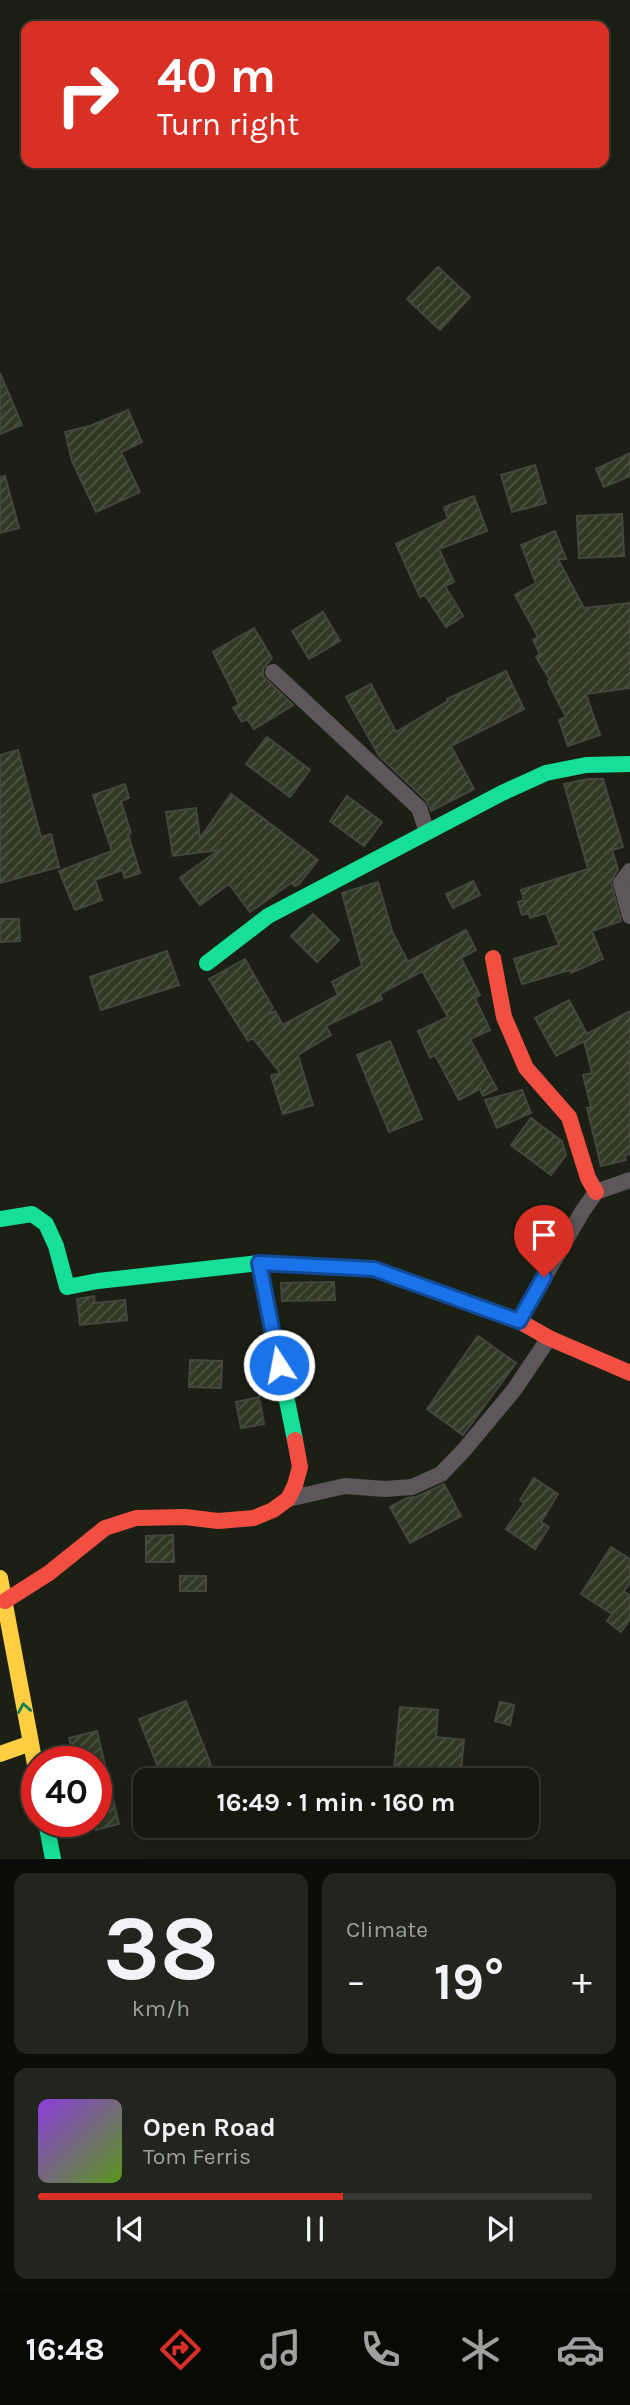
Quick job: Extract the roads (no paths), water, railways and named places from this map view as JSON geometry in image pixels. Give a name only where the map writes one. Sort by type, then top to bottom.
[{"type":"main road","points":[[206,963],[268,916],[502,793],[545,773],[586,765],[630,764]]},
{"type":"main road","points":[[493,958],[505,1017],[526,1068],[569,1117],[588,1178],[596,1192]]},
{"type":"main road","points":[[0,1219],[32,1214],[46,1224],[56,1246],[67,1287],[98,1281],[259,1263],[374,1269],[519,1321],[549,1338],[630,1374]]},
{"type":"main road","points":[[5,1601],[49,1573],[105,1528],[136,1518],[185,1517],[218,1521],[254,1518],[273,1510],[288,1499],[300,1467],[259,1263]]},
{"type":"main road","points":[[0,1578],[32,1746]]},
{"type":"main road","points":[[0,1754],[31,1743]]},
{"type":"main road","points":[[49,1837],[53,1859]]},
{"type":"street","points":[[273,672],[419,808],[428,832]]},
{"type":"street","points":[[630,871],[621,883],[630,916]]},
{"type":"street","points":[[519,1321],[596,1192],[630,1180]]},
{"type":"street","points":[[288,1499],[345,1486],[385,1489],[412,1487],[441,1474],[514,1390],[549,1338]]}]
